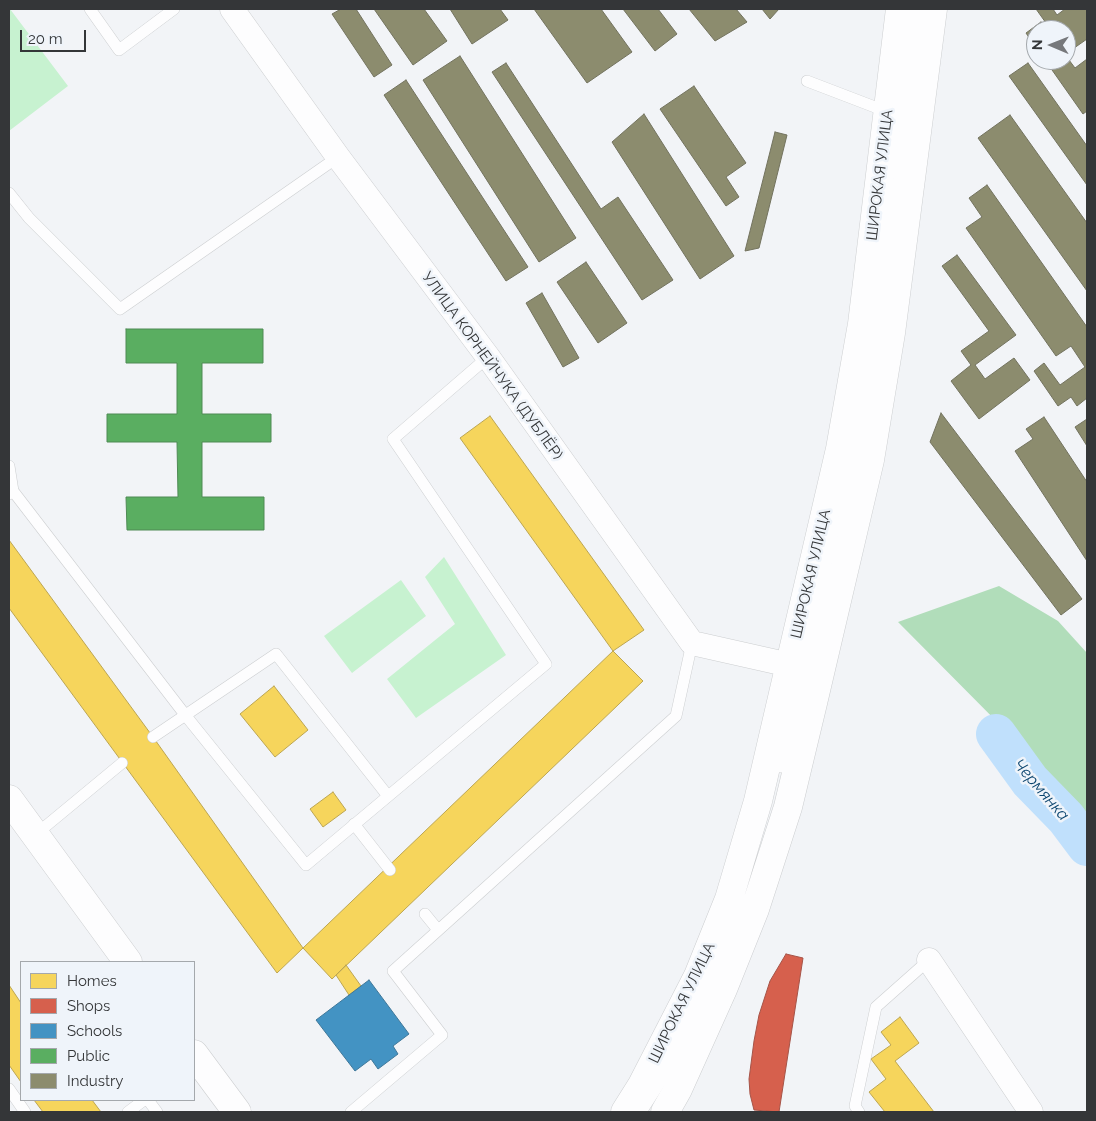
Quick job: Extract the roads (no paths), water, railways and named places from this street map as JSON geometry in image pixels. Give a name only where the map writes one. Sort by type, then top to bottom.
[{"type":"main road","name":"ШИРОКАЯ УЛИЦА","points":[[625,1112],[642,1085],[698,976],[729,899],[758,801],[840,449],[862,324],[900,9]]},
{"type":"main road","name":"ШИРОКАЯ УЛИЦА","points":[[665,1112],[678,1088],[723,989],[755,909],[788,807],[811,713],[870,460],[891,333],[933,9]]},
{"type":"main road","points":[[9,799],[127,961]]},
{"type":"main road","points":[[195,1056],[237,1112]]},
{"type":"street","name":"УЛИЦА КОРНЕЙЧУКА (ДУБЛЁР)","points":[[232,9],[338,157],[488,357],[692,642]]},
{"type":"street","points":[[692,642],[781,663],[789,668]]},
{"type":"street","points":[[929,960],[1031,1112]]},
{"type":"lane","points":[[90,9],[119,50],[174,9]]},
{"type":"lane","name":"ШИРОКАЯ УЛИЦА","points":[[778,774],[853,457],[876,330],[916,9]]},
{"type":"lane","points":[[807,81],[888,112]]},
{"type":"lane","points":[[9,193],[28,218],[120,309],[338,157]]},
{"type":"lane","points":[[9,466],[11,493],[306,865],[546,664],[393,439],[488,357]]},
{"type":"lane","points":[[351,1112],[442,1035],[393,971],[676,716],[692,642]]},
{"type":"lane","points":[[153,737],[276,654],[388,796]]},
{"type":"lane","points":[[35,835],[122,763]]},
{"type":"lane","points":[[354,824],[390,870]]},
{"type":"lane","name":"ШИРОКАЯ УЛИЦА","points":[[641,1112],[672,1064],[711,984],[747,886]]},
{"type":"lane","points":[[425,914],[438,930]]},
{"type":"lane","points":[[859,1112],[855,1106],[876,1007],[929,960]]},
{"type":"lane","points":[[9,1089],[25,1112]]},
{"type":"lane","points":[[128,1112],[143,1101]]},
{"type":"lane","points":[[149,1101],[157,1112]]},
{"type":"waterway","name":"Чермянка","points":[[996,734],[1030,781],[1066,818],[1087,846]]}]
